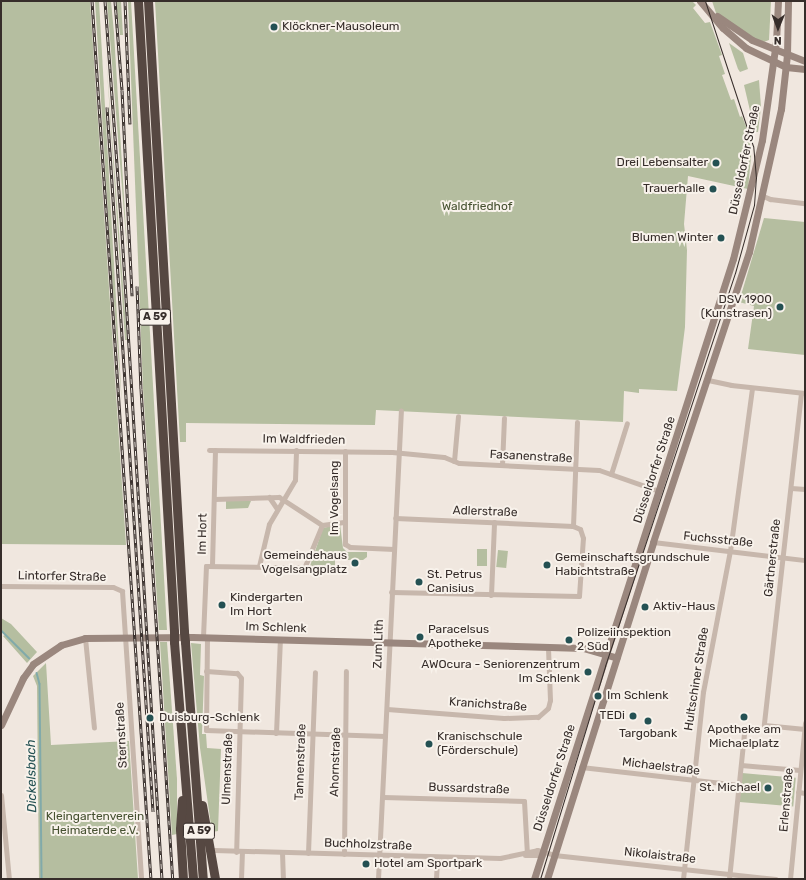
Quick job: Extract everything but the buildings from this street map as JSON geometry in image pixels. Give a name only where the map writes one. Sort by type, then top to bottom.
[{"type":"highway","name":"A 59","points":[[138,1],[174,642],[184,783],[193,879]]},
{"type":"highway","name":"A 59","points":[[148,1],[184,632],[203,879]]},
{"type":"highway","name":"A 59","points":[[195,782],[213,853]]},
{"type":"highway","points":[[183,879],[180,829],[184,783]]},
{"type":"highway","points":[[213,853],[215,879]]},
{"type":"main road","name":"Düsseldorfer Straße","points":[[534,879],[733,259],[762,140],[774,62],[778,1]]},
{"type":"main road","name":"Düsseldorfer Straße","points":[[547,879],[653,542],[708,380],[749,252],[763,196],[781,109],[787,55],[788,1]]},
{"type":"main road","points":[[702,4],[737,31],[775,50],[805,61]]},
{"type":"main road","points":[[702,4],[738,43],[786,67],[805,69]]},
{"type":"main road","name":"Im Schlenk","points":[[1,725],[22,678],[33,664],[61,645],[85,638],[123,636],[205,637],[583,648],[617,658]]},
{"type":"street","points":[[763,196],[770,199],[805,203]]},
{"type":"street","points":[[708,380],[752,388],[803,393]]},
{"type":"street","name":"Hultschiner Straße","points":[[683,879],[703,692],[730,552],[752,388]]},
{"type":"street","name":"Gärtnerstraße","points":[[803,393],[764,725],[805,729]]},
{"type":"street","name":"Zum Lith","points":[[378,879],[387,709],[391,592],[402,411]]},
{"type":"street","points":[[454,461],[458,416]]},
{"type":"street","points":[[502,465],[504,418]]},
{"type":"street","points":[[391,592],[578,596],[583,538],[580,529],[574,526],[577,422]]},
{"type":"street","points":[[610,474],[627,423]]},
{"type":"street","name":"Im Waldfrieden","points":[[209,450],[296,450],[399,453]]},
{"type":"street","name":"Im Hort","points":[[205,637],[205,568],[212,565],[215,450]]},
{"type":"street","points":[[259,566],[265,535],[277,509],[295,478],[296,450]]},
{"type":"street","name":"Im Vogelsang","points":[[345,451],[344,540],[347,546],[394,549]]},
{"type":"street","name":"Fasanenstraße","points":[[399,453],[444,457],[454,461],[576,469],[610,474],[659,491]]},
{"type":"street","points":[[791,488],[805,489]]},
{"type":"street","points":[[269,497],[277,509]]},
{"type":"street","points":[[214,498],[269,497],[283,500],[322,525],[344,522]]},
{"type":"street","name":"Adlerstraße","points":[[395,518],[574,526]]},
{"type":"street","points":[[491,595],[494,522]]},
{"type":"street","points":[[306,566],[322,525]]},
{"type":"street","name":"Fuchsstraße","points":[[653,542],[805,560]]},
{"type":"street","points":[[212,565],[306,566],[337,568]]},
{"type":"street","name":"Lintorfer Straße","points":[[1,586],[113,587],[122,591]]},
{"type":"street","name":"Sternstraße","points":[[122,591],[123,636],[127,658],[141,879]]},
{"type":"street","points":[[205,637],[206,730],[385,736]]},
{"type":"street","points":[[85,638],[94,728]]},
{"type":"street","points":[[276,733],[280,639]]},
{"type":"street","name":"Kranichstraße","points":[[387,709],[531,718],[544,714],[548,708],[548,647]]},
{"type":"street","name":"Ulmenstraße","points":[[206,671],[240,675],[240,732],[236,852]]},
{"type":"street","name":"Ahornstraße","points":[[344,854],[347,735],[346,671]]},
{"type":"street","name":"Tannenstraße","points":[[308,853],[311,734],[315,672]]},
{"type":"street","name":"Erlenstraße","points":[[790,879],[805,723]]},
{"type":"street","points":[[730,877],[744,733]]},
{"type":"street","points":[[741,764],[800,770]]},
{"type":"street","name":"Michaelstraße","points":[[581,767],[693,781],[739,785]]},
{"type":"street","points":[[798,792],[805,793]]},
{"type":"street","points":[[1,795],[9,879]]},
{"type":"street","name":"Bussardstraße","points":[[383,796],[524,801],[527,853]]},
{"type":"street","points":[[242,852],[242,879]]},
{"type":"street","points":[[282,852],[283,879]]},
{"type":"street","name":"Buchholzstraße","points":[[213,853],[282,852],[380,856],[500,858],[527,853],[542,853]]},
{"type":"street","name":"Nikolaistraße","points":[[542,853],[684,869],[730,877],[776,879]]},
{"type":"street","points":[[436,879],[437,857]]},
{"type":"green space","points":[[1,1],[90,1],[126,545],[1,544]]},
{"type":"green space","points":[[95,1],[99,1],[122,405],[111,264]]},
{"type":"green space","points":[[107,1],[111,1],[114,33],[128,263]]},
{"type":"green space","points":[[116,1],[121,1],[123,35],[120,35]]},
{"type":"green space","points":[[128,1],[131,1],[167,630],[159,630],[143,388]]},
{"type":"green space","name":"Waldfriedhof","points":[[155,1],[692,1],[696,5],[693,8],[705,23],[710,22],[722,55],[719,56],[725,74],[722,75],[731,100],[734,99],[740,117],[742,116],[749,134],[751,157],[748,189],[688,176],[684,224],[687,250],[685,327],[677,391],[639,389],[639,393],[624,391],[623,422],[376,410],[375,425],[186,423],[186,442],[180,442]]},
{"type":"green space","points":[[712,1],[771,1],[769,40],[764,42],[756,39],[716,13]]},
{"type":"green space","points":[[729,43],[743,53],[748,69],[740,72]]},
{"type":"green space","points":[[106,55],[127,340],[125,340]]},
{"type":"green space","points":[[759,80],[761,107],[758,132],[755,132],[744,85]]},
{"type":"green space","points":[[764,218],[805,222],[805,355],[748,349],[754,306],[739,302]]},
{"type":"green space","points":[[226,501],[251,501],[248,508],[226,509]]},
{"type":"green space","points":[[340,524],[343,548],[347,552],[367,552],[367,557],[363,560],[348,560],[348,556],[340,556],[340,551],[335,551],[335,566],[310,566],[323,528]]},
{"type":"green space","points":[[477,549],[487,549],[487,566],[477,566]]},
{"type":"green space","points":[[498,550],[508,551],[506,568],[496,567]]},
{"type":"green space","points":[[1,618],[11,624],[37,652],[27,663],[3,636],[5,635],[1,632]]},
{"type":"green space","points":[[160,642],[167,642],[177,779],[177,834],[172,835]]},
{"type":"green space","points":[[191,643],[201,644],[200,675],[204,676],[202,734],[206,734],[207,748],[221,749],[218,831],[212,832],[200,748]]},
{"type":"green space","name":"Kleingartenverein Heimaterde e.V.","points":[[46,663],[51,745],[129,741],[138,879],[39,879],[37,686],[33,676]]},
{"type":"green space","points":[[742,773],[796,778],[793,807],[739,802]]},
{"type":"waterway","name":"Dickelsbach","points":[[1,630],[29,658]]},
{"type":"waterway","name":"Dickelsbach","points":[[37,673],[40,684],[42,879]]},
{"type":"tram line","points":[[540,879],[605,666],[735,273],[754,205],[756,178],[753,146],[705,1]]},
{"type":"railway","points":[[92,1],[151,879]]},
{"type":"railway","points":[[105,1],[121,217],[162,879]]},
{"type":"railway","points":[[115,1],[122,90],[132,296]]},
{"type":"railway","points":[[125,1],[130,124]]},
{"type":"railway","points":[[107,107],[153,811]]},
{"type":"railway","points":[[137,286],[141,389],[173,879]]},
{"type":"place","name":"Klöckner-Mausoleum","points":[[274,27]]},
{"type":"place","name":"Drei Lebensalter","points":[[716,163]]},
{"type":"place","name":"Trauerhalle","points":[[713,189]]},
{"type":"place","name":"Blumen Winter","points":[[721,238]]},
{"type":"place","name":"DSV 1900 (Kunstrasen)","points":[[780,307]]},
{"type":"place","name":"Gemeindehaus Vogelsangplatz","points":[[355,563]]},
{"type":"place","name":"Gemeinschaftsgrundschule Habichtstraße","points":[[547,565]]},
{"type":"place","name":"St. Petrus Canisius","points":[[419,582]]},
{"type":"place","name":"Kindergarten Im Hort","points":[[222,605]]},
{"type":"place","name":"Aktiv-Haus","points":[[645,607]]},
{"type":"place","name":"Paracelsus Apotheke","points":[[420,637]]},
{"type":"place","name":"Polizeiinspektion 2 Süd","points":[[569,640]]},
{"type":"place","name":"AWOcura - Seniorenzentrum Im Schlenk","points":[[588,672]]},
{"type":"place","name":"Im Schlenk","points":[[598,696]]},
{"type":"place","name":"TEDi","points":[[633,716]]},
{"type":"place","name":"Apotheke am Michaelplatz","points":[[744,717]]},
{"type":"place","name":"Duisburg-Schlenk","points":[[150,718]]},
{"type":"place","name":"Targobank","points":[[648,721]]},
{"type":"place","name":"Kranischschule (Förderschule)","points":[[429,744]]},
{"type":"place","name":"St. Michael","points":[[768,788]]},
{"type":"place","name":"Hotel am Sportpark","points":[[366,864]]}]
